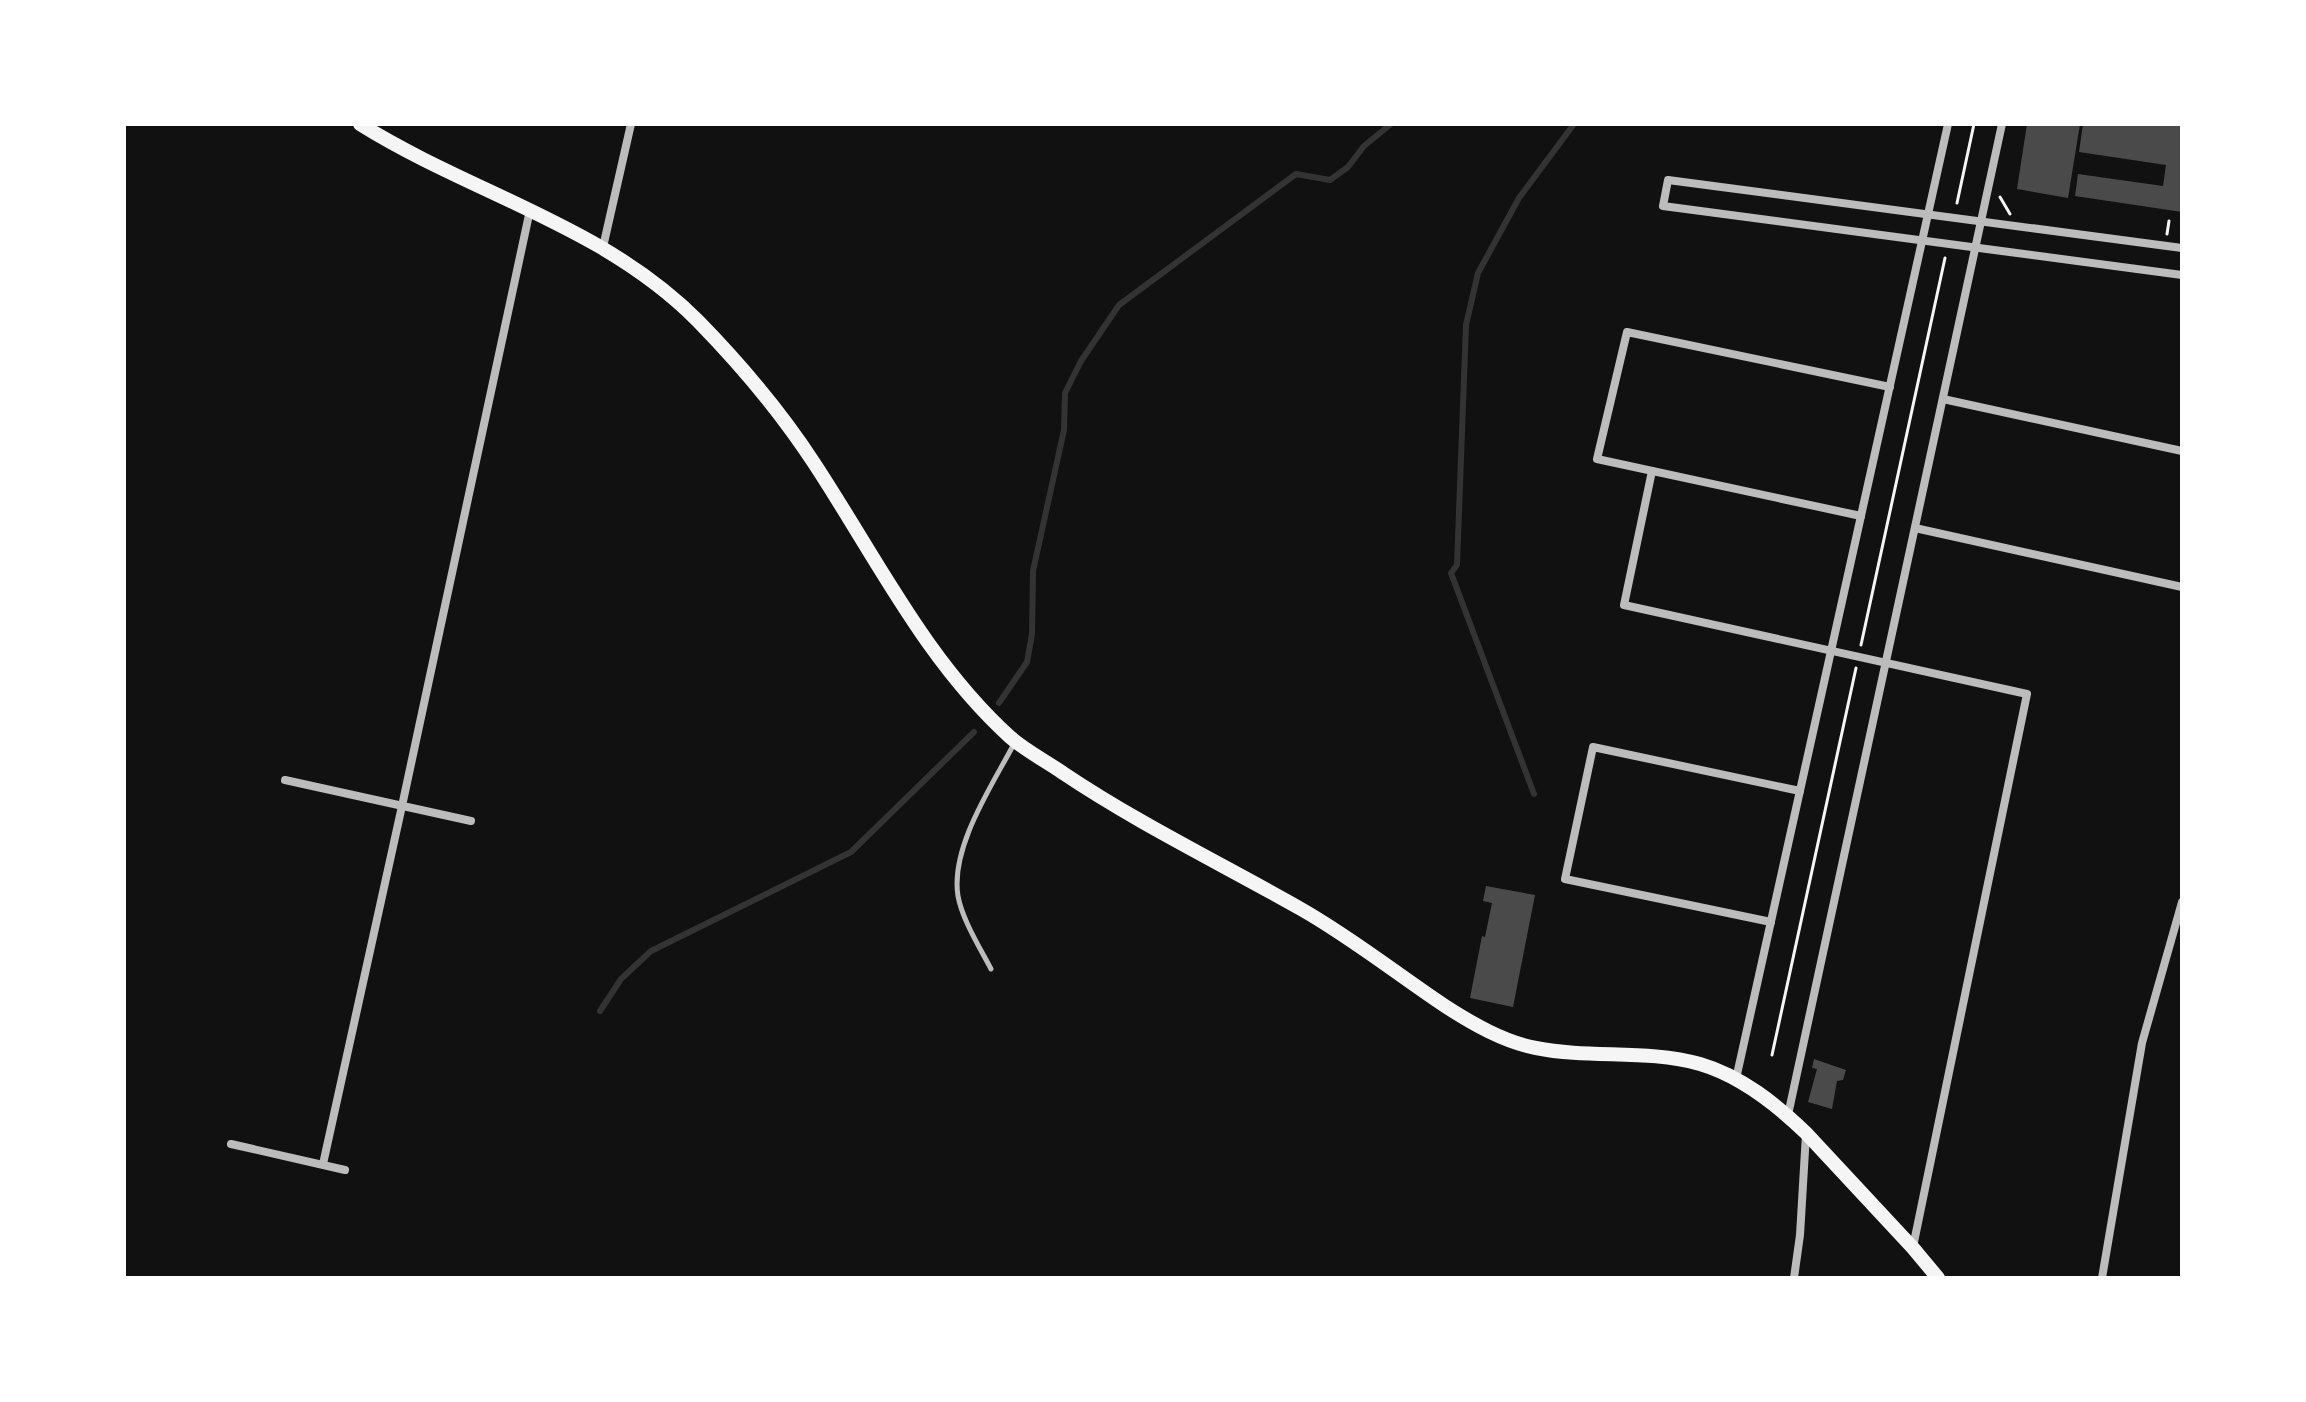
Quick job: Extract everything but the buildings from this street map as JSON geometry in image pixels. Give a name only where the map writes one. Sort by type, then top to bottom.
[{"type":"main road","points":[[360,124],[407,151],[603,247],[670,295],[697,320],[764,394],[814,463],[928,643],[958,683],[1015,741],[1107,801],[1306,911],[1447,1008],[1496,1035],[1528,1047],[1551,1051],[1684,1061],[1736,1079],[1788,1115],[1938,1278]]},
{"type":"street","points":[[603,247],[631,124]]},
{"type":"street","points":[[1736,1079],[1948,124]]},
{"type":"street","points":[[1788,1115],[2002,124]]},
{"type":"street","points":[[2182,248],[1668,180],[1663,206],[2182,275]]},
{"type":"street","points":[[323,1164],[530,210]]},
{"type":"street","points":[[1861,516],[1597,459],[1627,332],[1890,387]]},
{"type":"street","points":[[1943,399],[2182,451]]},
{"type":"street","points":[[1652,471],[1624,605],[2027,694],[1913,1248]]},
{"type":"street","points":[[1915,528],[2182,587]]},
{"type":"street","points":[[1771,922],[1565,879],[1593,747],[1800,791]]},
{"type":"street","points":[[285,780],[471,821]]},
{"type":"street","points":[[2102,1278],[2142,1043],[2182,902]]},
{"type":"street","points":[[1794,1278],[1800,1235],[1806,1133]]},
{"type":"street","points":[[231,1144],[345,1170]]},
{"type":"lane","points":[[991,969],[958,896],[958,869],[963,844],[1015,741]]},
{"type":"path","points":[[1954,218],[1974,124]]},
{"type":"path","points":[[1988,190],[2003,199],[2011,216],[2011,225]]},
{"type":"path","points":[[1772,1055],[1948,244]]},
{"type":"waterway","points":[[999,703],[1027,662],[1032,634],[1033,571],[1064,430],[1065,393],[1081,361],[1119,305],[1296,174],[1330,180],[1348,167],[1364,146],[1391,124]]},
{"type":"waterway","points":[[1534,794],[1451,573],[1457,565],[1466,325],[1478,273],[1519,198],[1574,124]]},
{"type":"waterway","points":[[600,1011],[621,979],[651,951],[851,852],[974,732]]}]
